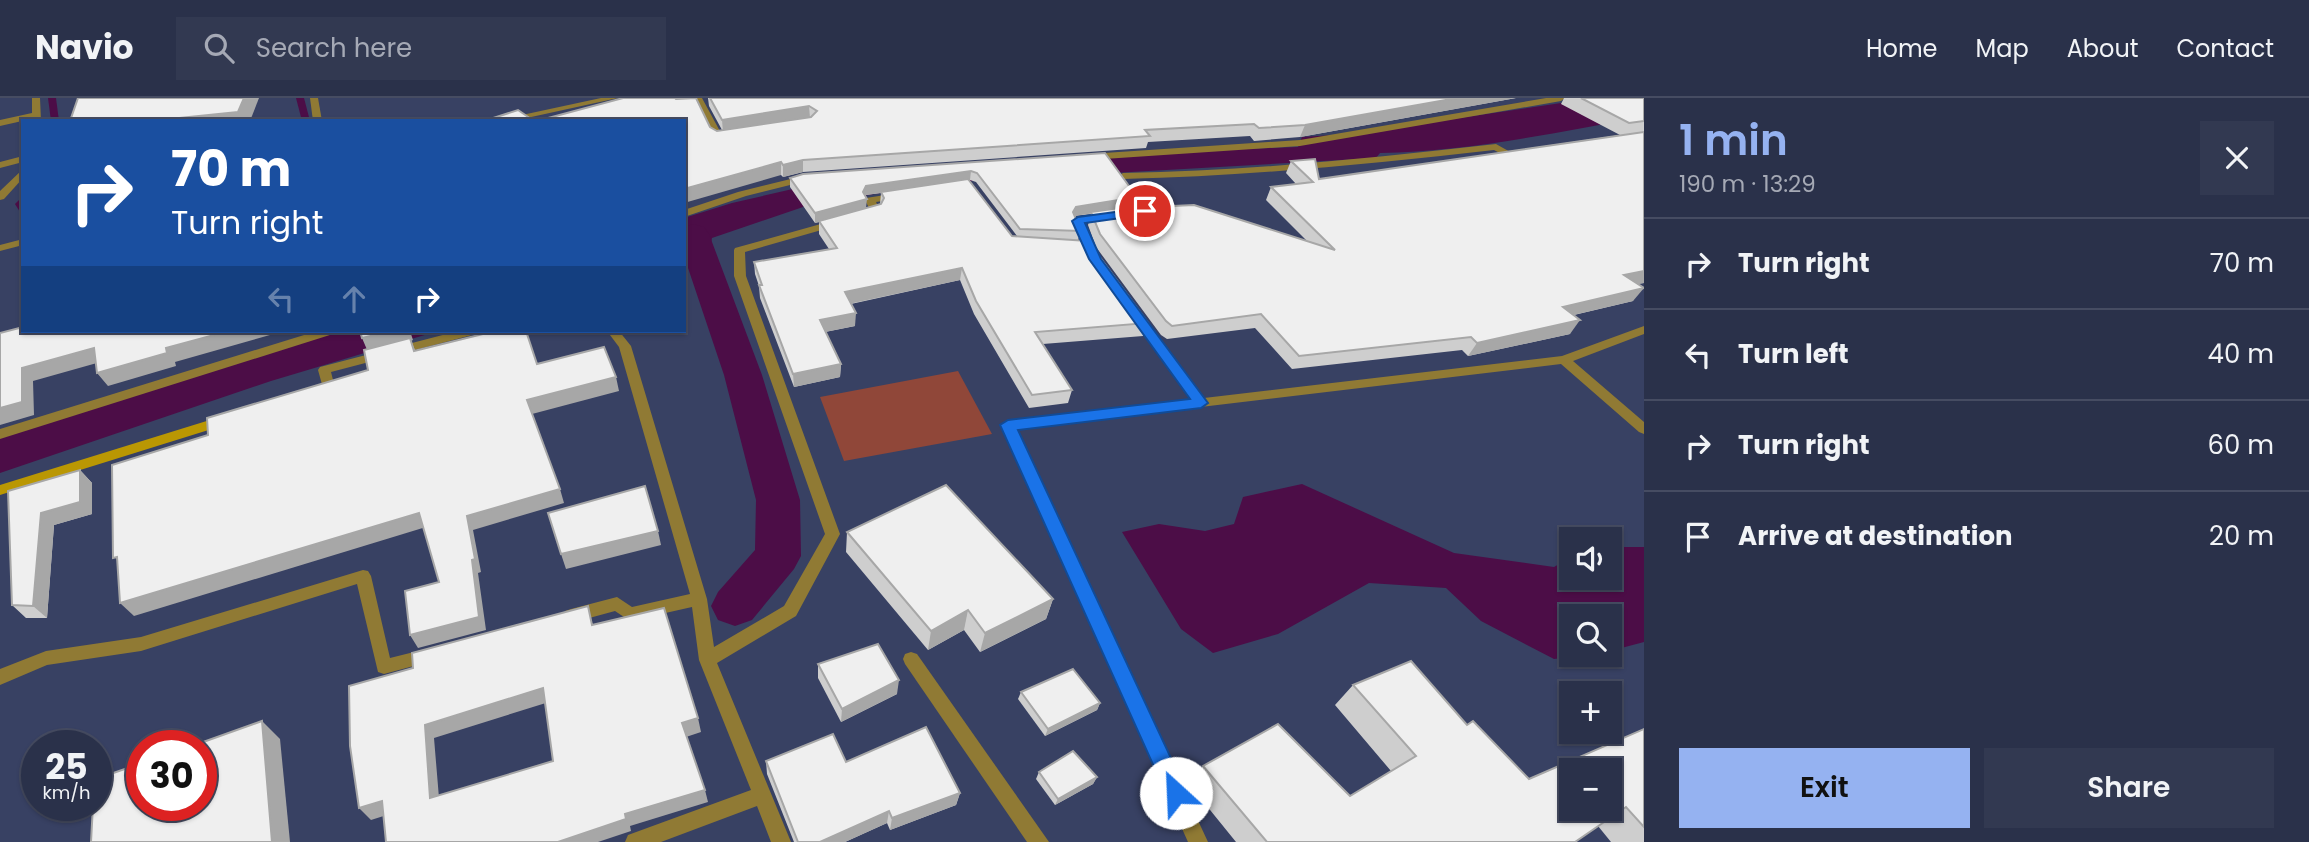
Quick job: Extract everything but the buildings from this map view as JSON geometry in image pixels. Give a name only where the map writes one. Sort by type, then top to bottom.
[{"type":"street","points":[[36,98],[36,118]]},
{"type":"street","points":[[314,98],[318,119]]},
{"type":"street","points":[[508,119],[614,98]]},
{"type":"street","points":[[698,98],[719,138],[745,134]]},
{"type":"street","points":[[1076,158],[1300,143],[1561,98]]},
{"type":"street","points":[[0,123],[21,120]]},
{"type":"street","points":[[1130,188],[1123,176],[1189,176],[1496,147],[1511,156],[1534,153]]},
{"type":"street","points":[[0,165],[21,160]]},
{"type":"street","points":[[0,197],[21,174]]},
{"type":"street","points":[[686,213],[742,194],[816,177]]},
{"type":"street","points":[[707,660],[790,611],[833,534],[740,276],[739,250],[876,212],[870,200],[907,195]]},
{"type":"street","points":[[1095,259],[1078,221],[1118,215]]},
{"type":"street","points":[[0,248],[21,243]]},
{"type":"street","points":[[1077,247],[1089,248]]},
{"type":"street","points":[[1128,303],[1201,403]]},
{"type":"street","points":[[1199,842],[1008,425],[1564,360],[1644,330]]},
{"type":"street","points":[[0,434],[323,333]]},
{"type":"street","points":[[322,390],[324,370],[464,333]]},
{"type":"street","points":[[614,333],[625,346],[699,599],[707,660],[781,842]]},
{"type":"street","points":[[1564,360],[1644,429]]},
{"type":"street","points":[[0,490],[237,416]]},
{"type":"street","points":[[0,677],[46,658],[141,644],[363,576],[384,667],[449,649]]},
{"type":"street","points":[[552,621],[617,604],[630,614],[699,599]]},
{"type":"street","points":[[911,659],[1039,842]]},
{"type":"street","points":[[635,842],[762,795]]},
{"type":"shaded area","points":[[1595,98],[1644,117],[1479,145],[1380,153],[1376,158],[937,183],[806,206],[712,238],[710,249],[686,255],[686,217],[732,203],[854,175],[947,164],[1090,154],[1298,147],[1302,137],[1350,134]]},
{"type":"shaded area","points":[[324,333],[431,333],[271,381],[0,473],[0,435]]},
{"type":"shaded area","points":[[958,371],[992,434],[844,461],[820,397]]},
{"type":"shaded area","points":[[1302,484],[1454,553],[1554,567],[1559,564],[1559,590],[1622,590],[1622,547],[1644,547],[1644,642],[1622,648],[1622,604],[1559,604],[1559,658],[1554,659],[1481,621],[1446,588],[1369,583],[1278,634],[1213,653],[1181,629],[1122,532],[1159,524],[1205,531],[1234,524],[1243,497]]},
{"type":"waterway","points":[[52,98],[55,119]]},
{"type":"waterway","points":[[300,98],[305,119]]},
{"type":"waterway","points":[[21,202],[21,207]]},
{"type":"waterway","points":[[693,234],[743,375],[778,500],[778,556],[735,606]]},
{"type":"route","points":[[1145,211],[1078,221],[1095,259],[1201,403],[1008,425],[1176,793]]}]
